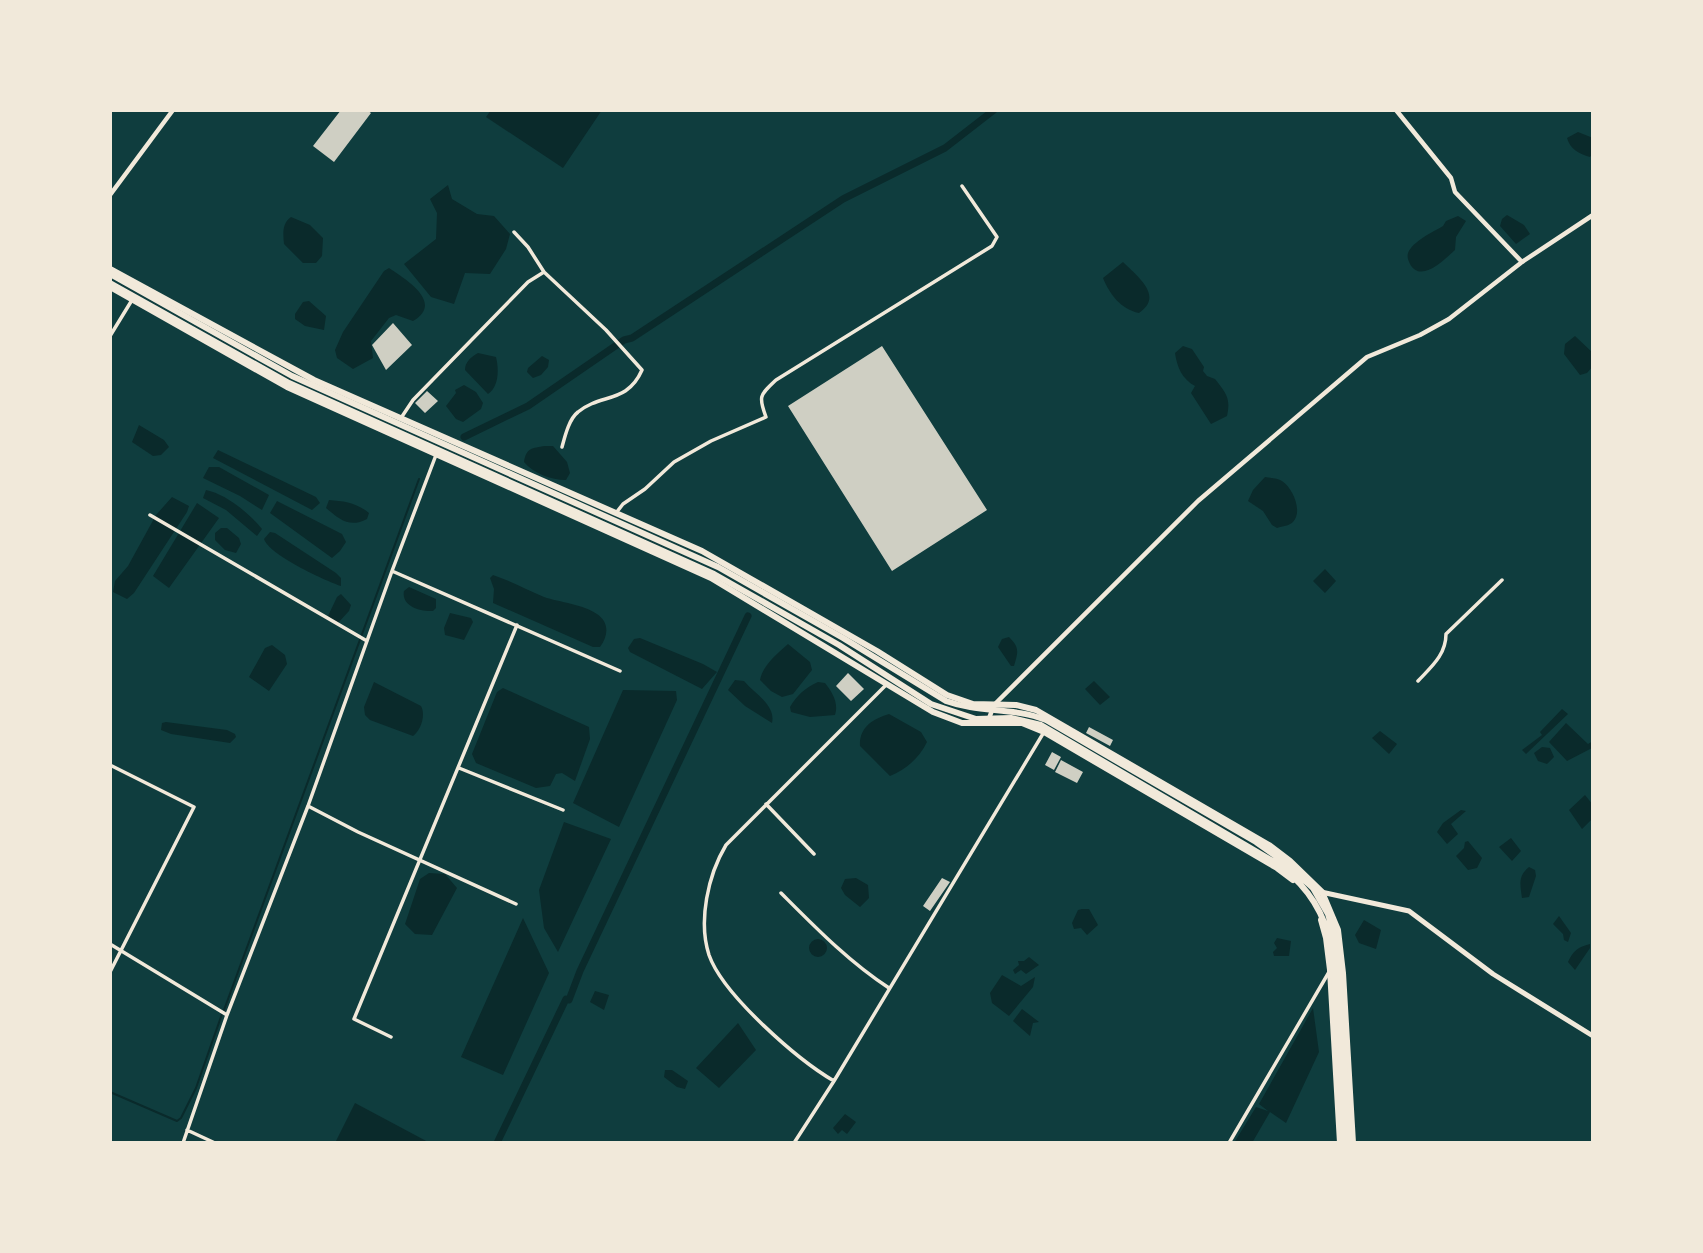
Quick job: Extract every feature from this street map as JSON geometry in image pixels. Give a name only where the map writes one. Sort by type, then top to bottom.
[{"type":"main road","points":[[110,271],[314,380],[702,551],[877,651],[947,695],[964,702],[1016,705],[1036,710],[1269,845],[1322,892],[1338,930],[1343,973],[1346,1143]]},
{"type":"main road","points":[[110,271],[292,376],[718,567],[844,638],[946,701],[964,708],[1024,712],[1046,720],[1271,852],[1314,888],[1334,930],[1340,979],[1346,1143]]},
{"type":"main road","points":[[110,285],[289,383],[714,574],[839,645],[931,704],[976,719],[1011,718],[1041,725],[1282,866],[1311,898],[1324,918],[1332,948],[1346,1143]]},
{"type":"main road","points":[[110,285],[287,387],[711,578],[933,712],[962,723],[1022,723],[1044,732],[1277,868],[1311,898],[1323,928],[1330,970],[1346,1143]]},
{"type":"main road","points":[[1311,898],[1322,892],[1409,911],[1493,974],[1593,1036]]},
{"type":"street","points":[[110,195],[173,110]]},
{"type":"street","points":[[1396,110],[1451,178],[1455,192],[1522,262]]},
{"type":"street","points":[[616,514],[623,504],[645,489],[674,462],[710,441],[766,417],[760,401],[762,392],[776,380],[992,246],[996,237],[962,186]]},
{"type":"street","points":[[987,721],[994,705],[1198,501],[1367,357],[1420,335],[1448,319],[1522,262],[1593,215]]},
{"type":"street","points":[[514,232],[528,247],[544,272],[606,330],[642,370],[636,382],[615,398],[598,401],[577,412],[567,430],[562,447]]},
{"type":"street","points":[[401,418],[414,400],[528,282],[544,272]]},
{"type":"street","points":[[110,336],[132,300]]},
{"type":"street","points":[[183,1143],[227,1015],[308,806],[437,453]]},
{"type":"street","points":[[150,515],[367,641]]},
{"type":"street","points":[[392,571],[620,671]]},
{"type":"street","points":[[1418,681],[1438,660],[1446,645],[1446,634],[1502,580]]},
{"type":"street","points":[[391,1037],[354,1019],[517,625]]},
{"type":"street","points":[[834,1081],[800,1059],[765,1027],[733,992],[709,956],[705,911],[718,859],[726,845],[887,684]]},
{"type":"street","points":[[794,1143],[1044,732]]},
{"type":"street","points":[[110,765],[194,807],[110,972]]},
{"type":"street","points":[[459,768],[563,810]]},
{"type":"street","points":[[766,804],[814,854]]},
{"type":"street","points":[[308,806],[358,832],[516,904]]},
{"type":"street","points":[[781,893],[850,958],[889,988]]},
{"type":"street","points":[[110,944],[227,1015]]},
{"type":"street","points":[[1229,1143],[1330,970]]},
{"type":"street","points":[[187,1130],[215,1143]]},
{"type":"water","points":[[491,110],[602,110],[563,168],[486,117]]},
{"type":"water","points":[[1578,132],[1593,138],[1593,153],[1590,157],[1576,150],[1568,142],[1567,138]]},
{"type":"water","points":[[448,185],[452,199],[477,214],[494,216],[510,234],[506,249],[490,274],[465,273],[454,304],[431,297],[404,264],[436,239],[437,213],[430,199]]},
{"type":"water","points":[[1507,215],[1524,225],[1530,234],[1516,244],[1500,226]]},
{"type":"water","points":[[1458,216],[1466,221],[1456,237],[1455,250],[1433,268],[1420,272],[1415,270],[1408,259],[1408,253],[1414,245],[1443,226],[1446,221]]},
{"type":"water","points":[[291,217],[310,225],[323,238],[322,256],[316,263],[303,263],[284,244],[283,233]]},
{"type":"water","points":[[1123,262],[1141,280],[1149,293],[1146,307],[1139,313],[1117,300],[1103,278]]},
{"type":"water","points":[[389,268],[413,285],[424,299],[425,307],[422,314],[413,321],[396,315],[389,318],[371,341],[373,358],[353,369],[337,358],[335,350],[343,332],[384,271]]},
{"type":"water","points":[[309,301],[326,316],[324,330],[305,326],[295,319],[295,314],[303,302]]},
{"type":"water","points":[[1575,336],[1593,353],[1593,366],[1587,373],[1580,375],[1564,354],[1565,344]]},
{"type":"water","points":[[1183,346],[1192,349],[1204,367],[1203,371],[1215,379],[1227,396],[1227,416],[1211,424],[1191,393],[1195,386],[1183,376],[1179,368],[1175,353]]},
{"type":"water","points":[[478,353],[496,357],[497,377],[492,391],[488,394],[465,370],[469,360]]},
{"type":"water","points":[[542,356],[549,360],[548,367],[541,375],[533,378],[527,372],[528,368]]},
{"type":"water","points":[[464,385],[476,392],[483,403],[481,409],[463,422],[456,419],[446,406],[456,393],[455,390]]},
{"type":"water","points":[[139,425],[164,440],[169,447],[161,455],[153,456],[132,442]]},
{"type":"water","points":[[553,446],[567,462],[570,473],[566,480],[543,475],[524,462],[530,449]]},
{"type":"water","points":[[218,450],[316,497],[320,503],[312,510],[213,458]]},
{"type":"water","points":[[209,467],[219,467],[269,495],[262,510],[203,478]]},
{"type":"water","points":[[1265,477],[1282,481],[1293,494],[1297,512],[1296,518],[1290,524],[1277,528],[1263,511],[1248,501],[1253,490]]},
{"type":"water","points":[[206,490],[229,500],[251,517],[262,529],[257,536],[226,510],[203,498]]},
{"type":"water","points":[[172,497],[189,506],[187,512],[134,593],[127,599],[113,592],[115,581],[128,566],[156,515]]},
{"type":"water","points":[[329,500],[360,507],[369,513],[367,519],[350,523],[341,519],[326,508]]},
{"type":"water","points":[[277,501],[342,534],[346,542],[340,551],[332,558],[270,513]]},
{"type":"water","points":[[197,503],[219,518],[169,588],[153,576]]},
{"type":"water","points":[[221,528],[227,528],[239,538],[241,544],[236,553],[225,550],[215,540],[215,533]]},
{"type":"water","points":[[270,532],[336,573],[341,578],[341,586],[310,573],[276,552],[264,539]]},
{"type":"water","points":[[1325,569],[1336,581],[1325,593],[1313,581]]},
{"type":"water","points":[[493,575],[544,597],[579,606],[597,614],[606,625],[605,638],[600,647],[593,647],[493,603],[494,589],[490,578]]},
{"type":"water","points":[[409,587],[436,599],[436,608],[433,611],[423,610],[408,604],[404,591]]},
{"type":"water","points":[[341,594],[351,605],[337,624],[328,616]]},
{"type":"water","points":[[450,613],[471,618],[473,622],[464,640],[445,635],[444,628]]},
{"type":"water","points":[[1009,637],[1017,650],[1014,666],[1011,666],[998,647],[1002,639]]},
{"type":"water","points":[[640,638],[717,672],[702,689],[630,652],[628,648],[634,639]]},
{"type":"water","points":[[788,644],[810,662],[812,670],[793,694],[782,697],[760,680],[767,665]]},
{"type":"water","points":[[272,645],[285,655],[287,664],[269,691],[249,677],[265,648]]},
{"type":"water","points":[[735,680],[744,681],[764,700],[771,711],[772,723],[745,706],[728,690]]},
{"type":"water","points":[[1094,681],[1110,697],[1100,705],[1085,689]]},
{"type":"water","points":[[374,682],[421,706],[422,722],[413,736],[370,720],[365,715],[364,707]]},
{"type":"water","points":[[818,682],[825,683],[832,694],[836,706],[835,715],[810,717],[791,712],[790,707],[799,695]]},
{"type":"water","points":[[503,688],[589,727],[590,739],[575,781],[562,773],[556,774],[550,786],[536,788],[476,763],[472,754],[497,692]]},
{"type":"water","points":[[623,690],[676,691],[677,700],[619,827],[573,803]]},
{"type":"water","points":[[1562,709],[1568,714],[1526,754],[1522,750],[1542,735],[1540,732]]},
{"type":"water","points":[[889,714],[921,732],[927,742],[912,762],[890,776],[860,746],[864,729]]},
{"type":"water","points":[[162,723],[227,730],[236,737],[230,743],[171,734],[161,730]]},
{"type":"water","points":[[1566,723],[1588,744],[1593,741],[1592,748],[1567,761],[1549,742]]},
{"type":"water","points":[[1380,731],[1397,744],[1389,754],[1372,738]]},
{"type":"water","points":[[1542,747],[1550,748],[1554,757],[1547,764],[1538,761],[1534,753]]},
{"type":"water","points":[[1585,795],[1593,805],[1593,818],[1582,829],[1569,810]]},
{"type":"water","points":[[1461,810],[1466,811],[1451,824],[1458,834],[1447,844],[1437,832],[1443,823]]},
{"type":"water","points":[[564,822],[611,839],[558,952],[544,928],[539,890]]},
{"type":"water","points":[[1511,838],[1521,851],[1512,861],[1499,847]]},
{"type":"water","points":[[1468,841],[1482,858],[1477,868],[1468,870],[1456,856]]},
{"type":"water","points":[[1529,867],[1535,870],[1536,876],[1529,897],[1522,898],[1521,877]]},
{"type":"water","points":[[429,873],[445,874],[457,888],[432,935],[415,934],[405,924],[420,879]]},
{"type":"water","points":[[856,878],[868,885],[869,898],[860,907],[845,895],[841,888],[845,879]]},
{"type":"water","points":[[1089,909],[1098,925],[1087,935],[1081,928],[1074,929],[1072,923],[1078,910]]},
{"type":"water","points":[[1559,916],[1571,933],[1568,942],[1553,924]]},
{"type":"water","points":[[523,918],[549,973],[503,1075],[461,1057]]},
{"type":"water","points":[[1364,920],[1381,930],[1376,949],[1359,943],[1355,935]]},
{"type":"water","points":[[1277,938],[1291,941],[1289,956],[1274,956],[1273,952],[1277,948],[1274,943]]},
{"type":"water","points":[[818,939],[824,942],[827,948],[824,954],[818,957],[812,954],[809,948],[812,942]]},
{"type":"water","points":[[1590,944],[1575,970],[1568,962],[1570,958],[1576,950]]},
{"type":"water","points":[[1029,957],[1039,965],[1026,974],[1021,970],[1015,974],[1013,970],[1019,965],[1018,961]]},
{"type":"water","points":[[1002,975],[1021,986],[1035,977],[1033,987],[1009,1016],[992,1003],[990,993]]},
{"type":"water","points":[[595,991],[609,995],[604,1010],[590,1002]]},
{"type":"water","points":[[1313,1008],[1319,1052],[1286,1123],[1270,1112],[1252,1143],[1234,1143],[1256,1107],[1268,1111],[1259,1104]]},
{"type":"water","points":[[1022,1009],[1039,1022],[1033,1023],[1030,1036],[1013,1021]]},
{"type":"water","points":[[738,1023],[756,1050],[719,1088],[696,1068]]},
{"type":"water","points":[[665,1070],[672,1070],[688,1081],[685,1089],[677,1087],[664,1077]]},
{"type":"water","points":[[355,1103],[430,1143],[335,1143]]},
{"type":"water","points":[[845,1114],[856,1122],[847,1134],[842,1130],[838,1134],[833,1128]]},
{"type":"building","points":[[341,110],[367,110],[371,113],[334,162],[313,146]]},
{"type":"building","points":[[393,323],[412,345],[386,370],[372,345]]},
{"type":"building","points":[[882,346],[987,510],[892,571],[788,406]]},
{"type":"building","points":[[427,391],[438,401],[425,413],[415,403]]},
{"type":"building","points":[[848,673],[864,689],[851,701],[836,686]]},
{"type":"building","points":[[1089,727],[1113,740],[1110,746],[1086,733]]},
{"type":"building","points":[[1052,752],[1061,757],[1054,770],[1045,765]]},
{"type":"building","points":[[1061,760],[1083,772],[1077,783],[1055,772]]},
{"type":"building","points":[[942,878],[950,882],[930,911],[923,906]]},
{"type":"waterway","points":[[464,437],[528,406],[624,340],[632,338],[843,199],[945,148],[994,110]]},
{"type":"waterway","points":[[224,1010],[419,479]]},
{"type":"waterway","points":[[497,1143],[566,999],[569,1000],[580,971],[748,616]]},
{"type":"waterway","points":[[110,1092],[177,1121],[196,1088],[222,1014]]}]
